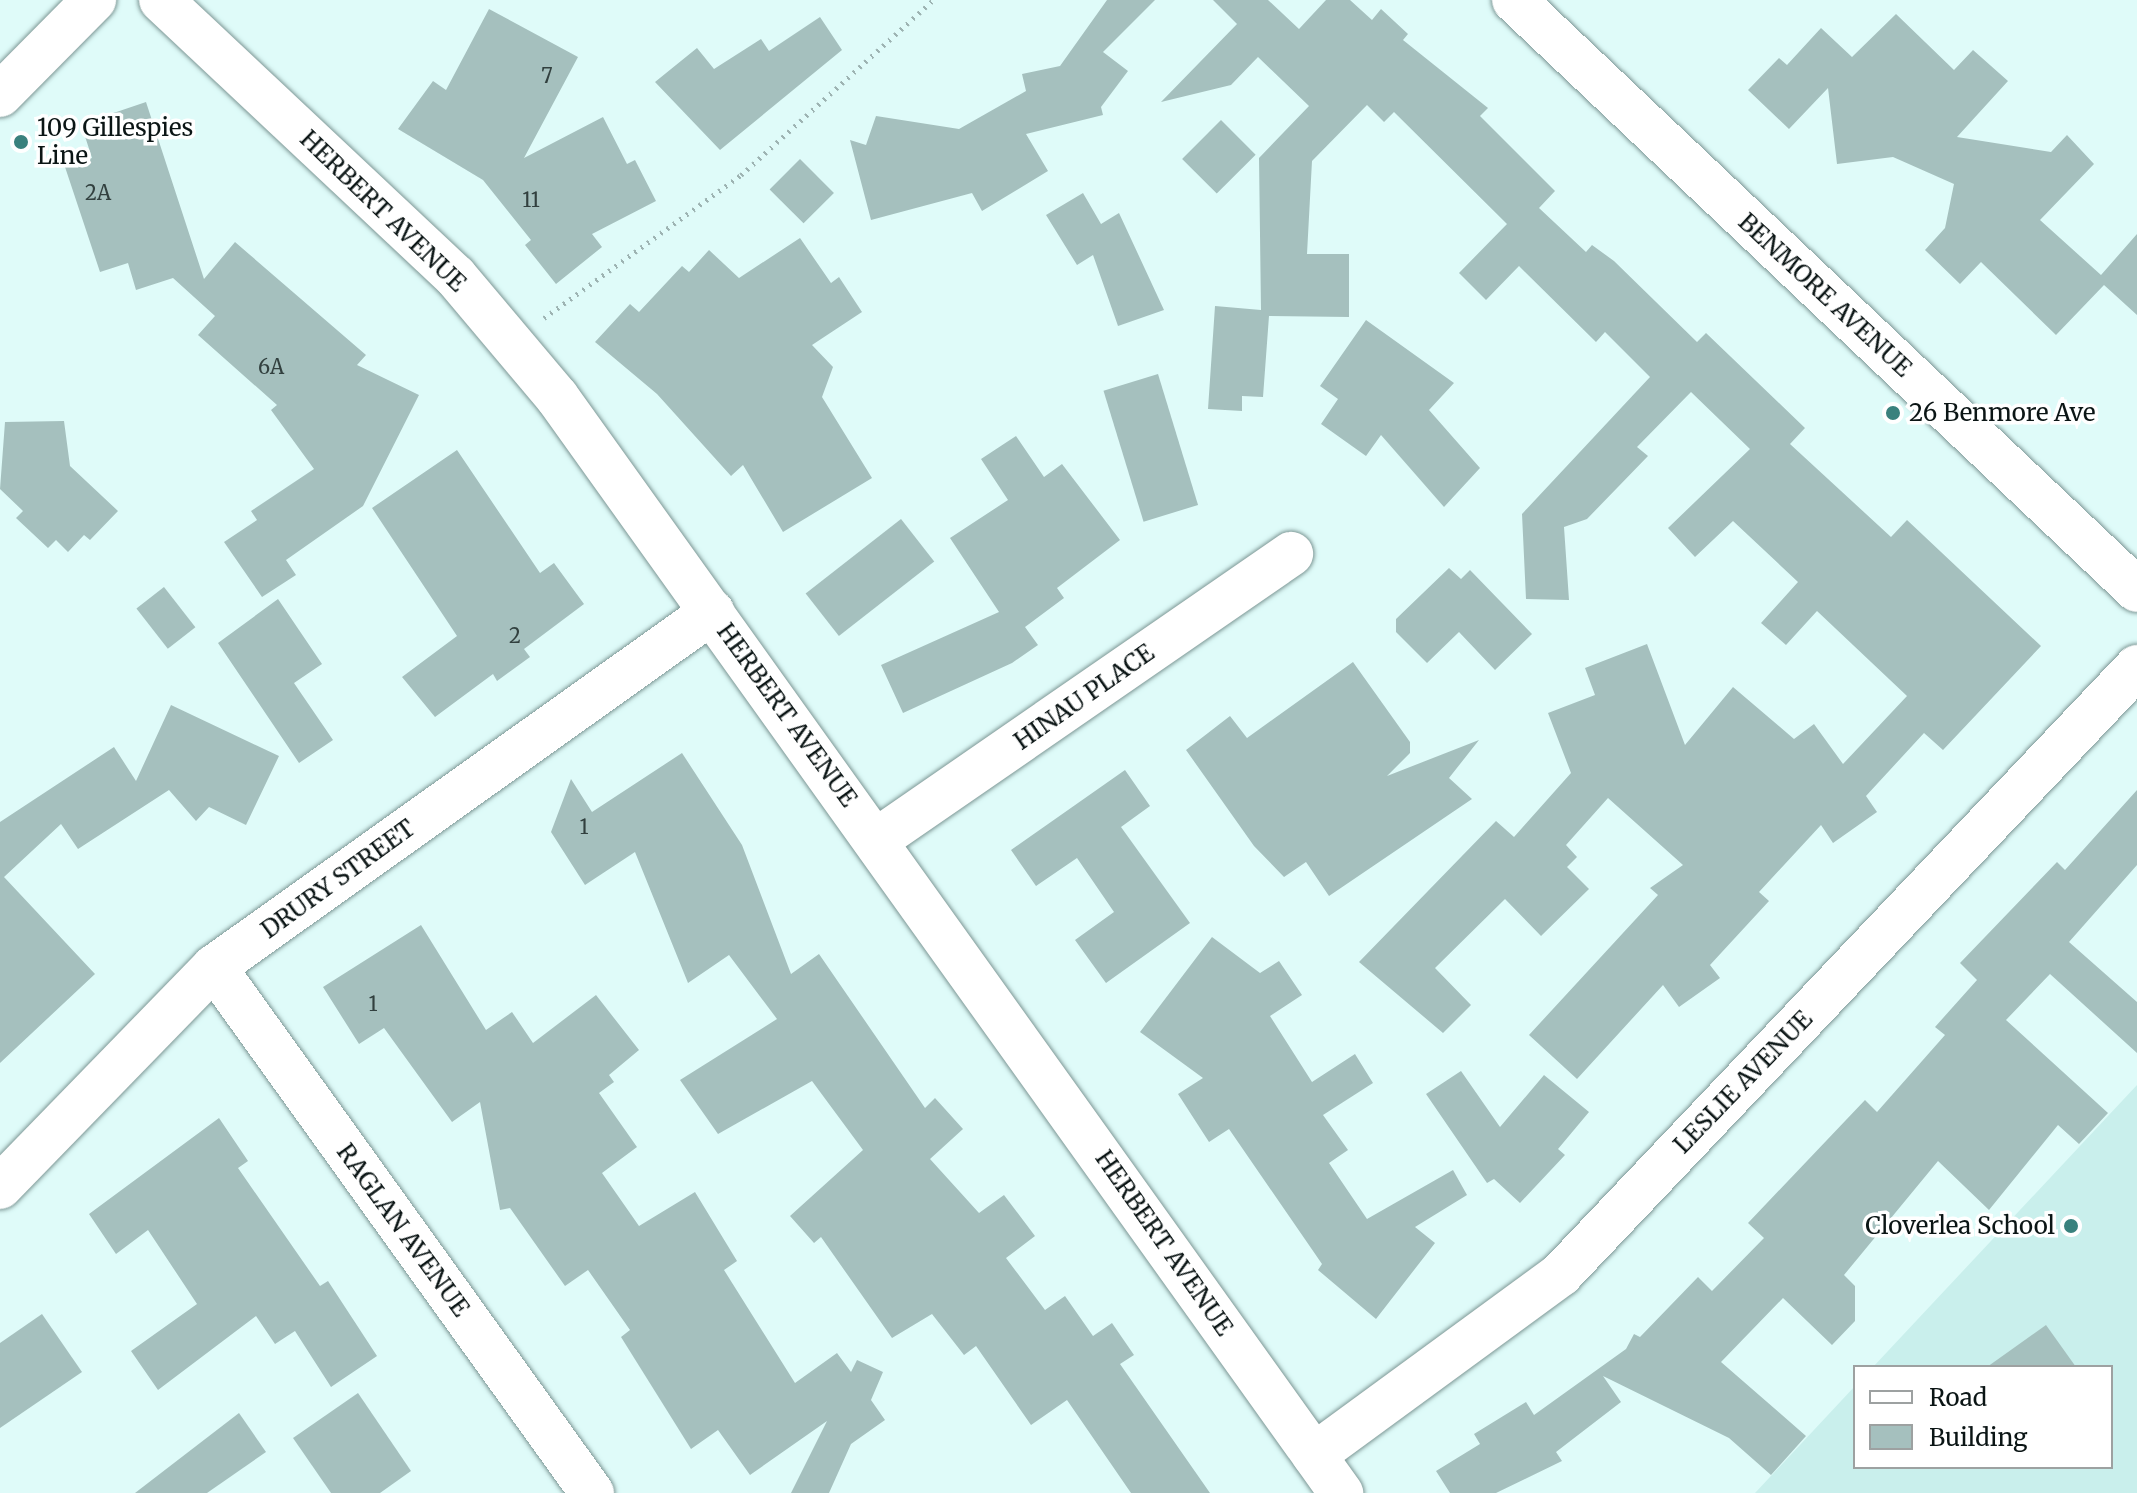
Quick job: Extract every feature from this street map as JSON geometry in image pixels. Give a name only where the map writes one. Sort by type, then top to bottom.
[{"type":"street","points":[[0,95],[94,0]]},
{"type":"street","name":"HERBERT AVENUE","points":[[161,0],[455,276],[511,343],[878,839],[1341,1493]]},
{"type":"street","name":"BENMORE AVENUE","points":[[1514,0],[2137,590]]},
{"type":"street","name":"HINAU PLACE","points":[[878,839],[1291,554]]},
{"type":"street","name":"DRURY STREET","points":[[0,1187],[214,967],[712,612]]},
{"type":"street","name":"LESLIE AVENUE","points":[[1314,1455],[1561,1274],[2137,667]]},
{"type":"street","name":"RAGLAN AVENUE","points":[[214,967],[592,1493]]},
{"type":"path","points":[[511,343],[741,175],[933,0]]},
{"type":"shaded area","name":"Cloverlea School","points":[[2137,1085],[2137,1493],[1755,1493],[1853,1388],[1853,1469],[2113,1469],[2113,1365],[1875,1365]]},
{"type":"building","points":[[1107,0],[1155,0],[1103,52],[1128,71],[1101,107],[1103,115],[1026,134],[1048,171],[982,211],[972,193],[871,220],[850,140],[866,145],[876,116],[959,129],[1026,91],[1022,74],[1060,66]]},
{"type":"building","points":[[1213,0],[1268,0],[1299,29],[1326,0],[1350,0],[1372,20],[1381,9],[1408,34],[1403,40],[1488,108],[1480,116],[1555,191],[1539,208],[1586,252],[1592,245],[1614,261],[1697,342],[1706,333],[1805,428],[1790,444],[1891,537],[1907,520],[2041,646],[1943,750],[1924,733],[1866,796],[1877,812],[1833,843],[1821,825],[1759,892],[1769,901],[1710,965],[1720,978],[1679,1007],[1663,985],[1577,1079],[1529,1035],[1658,895],[1650,888],[1683,865],[1608,798],[1566,845],[1577,857],[1567,867],[1589,889],[1541,936],[1505,899],[1435,968],[1471,1005],[1443,1033],[1359,962],[1496,821],[1514,837],[1571,773],[1548,713],[1595,695],[1585,668],[1647,644],[1685,745],[1733,687],[1794,739],[1814,724],[1843,764],[1907,696],[1817,611],[1786,645],[1761,623],[1798,582],[1733,521],[1695,557],[1668,528],[1750,449],[1691,392],[1637,447],[1648,456],[1587,519],[1564,527],[1569,600],[1526,599],[1522,514],[1650,377],[1605,332],[1596,342],[1519,266],[1486,300],[1459,273],[1507,224],[1394,112],[1384,122],[1367,105],[1312,161],[1307,254],[1349,254],[1349,317],[1269,316],[1263,397],[1242,396],[1242,411],[1208,409],[1215,306],[1261,310],[1259,158],[1309,106],[1258,57],[1231,85],[1161,102],[1237,24]]},
{"type":"building","points":[[489,9],[578,57],[524,158],[603,117],[627,164],[635,160],[656,201],[592,234],[602,247],[556,284],[525,245],[531,240],[483,180],[398,129],[433,81],[446,90]]},
{"type":"building","points":[[1896,14],[1954,70],[1973,50],[2008,81],[1957,137],[2051,152],[2067,135],[2094,164],[2040,220],[2101,275],[2137,234],[2137,315],[2104,285],[2056,335],[1981,262],[1960,284],[1925,250],[1945,228],[1954,184],[1893,157],[1837,164],[1828,88],[1789,129],[1748,90],[1779,58],[1787,65],[1821,28],[1852,57]]},
{"type":"building","points":[[820,17],[842,50],[720,150],[655,82],[697,48],[714,69],[761,39],[769,51]]},
{"type":"building","points":[[146,102],[204,279],[235,242],[366,355],[357,365],[419,395],[363,506],[286,560],[296,575],[262,597],[224,542],[257,520],[251,511],[314,469],[271,410],[277,405],[198,335],[215,316],[173,278],[136,290],[128,263],[100,272],[65,167],[92,158],[81,124]]},
{"type":"building","points":[[1221,120],[1256,155],[1217,194],[1182,159]]},
{"type":"building","points":[[800,159],[834,193],[804,223],[770,189]]},
{"type":"building","points":[[1083,193],[1101,224],[1119,213],[1164,310],[1118,326],[1093,255],[1077,265],[1046,215]]},
{"type":"building","points":[[800,238],[831,283],[839,277],[862,312],[812,345],[833,367],[822,397],[872,478],[783,532],[743,465],[731,476],[657,394],[595,342],[630,304],[639,312],[682,266],[689,272],[709,250],[739,278]]},
{"type":"building","points":[[1366,320],[1454,383],[1429,410],[1480,468],[1444,507],[1381,435],[1366,456],[1321,424],[1338,399],[1320,386]]},
{"type":"building","points":[[1158,374],[1198,505],[1144,522],[1103,391]]},
{"type":"building","points":[[64,421],[70,466],[118,511],[90,540],[84,535],[68,552],[56,540],[48,548],[16,518],[23,511],[0,489],[5,422]]},
{"type":"building","points":[[1016,436],[1044,477],[1062,464],[1120,540],[1057,588],[1064,598],[1025,627],[1038,645],[1012,663],[903,713],[881,665],[999,612],[950,538],[1008,500],[981,459]]},
{"type":"building","points":[[457,450],[540,573],[554,563],[584,604],[524,649],[530,657],[497,681],[493,674],[435,717],[402,677],[457,636],[372,508]]},
{"type":"building","points":[[901,519],[934,562],[839,636],[806,593]]},
{"type":"building","points":[[1449,568],[1461,579],[1470,570],[1532,634],[1495,670],[1459,632],[1427,663],[1396,632],[1396,619]]},
{"type":"building","points":[[164,587],[195,627],[168,649],[136,609]]},
{"type":"building","points":[[278,599],[322,664],[294,683],[333,740],[299,763],[218,643]]},
{"type":"building","points":[[1353,662],[1410,742],[1410,753],[1387,776],[1479,740],[1449,778],[1472,799],[1329,896],[1306,862],[1284,877],[1254,846],[1186,750],[1230,716],[1247,738]]},
{"type":"building","points":[[171,705],[279,756],[246,825],[209,807],[196,821],[169,790],[78,849],[61,824],[4,877],[95,974],[0,1063],[0,822],[114,747],[136,781]]},
{"type":"building","points":[[682,753],[742,845],[791,974],[819,954],[925,1108],[935,1098],[963,1129],[930,1159],[979,1213],[1004,1195],[1035,1236],[1006,1258],[1045,1310],[1065,1296],[1093,1336],[1112,1323],[1134,1355],[1120,1364],[1210,1493],[1131,1493],[1067,1400],[1031,1425],[976,1346],[964,1355],[932,1314],[892,1338],[821,1237],[814,1243],[790,1216],[863,1150],[812,1081],[718,1134],[680,1080],[777,1019],[729,955],[688,983],[635,852],[585,885],[551,832],[571,779],[592,812]]},
{"type":"building","points":[[1125,770],[1150,806],[1121,827],[1190,923],[1106,983],[1075,940],[1114,912],[1077,858],[1036,886],[1011,850]]},
{"type":"building","points":[[2137,790],[2137,865],[2069,942],[2137,1002],[2137,1053],[2050,974],[2006,1020],[2108,1113],[2079,1144],[2058,1125],[1989,1210],[1938,1161],[1844,1275],[1855,1286],[1855,1321],[1832,1345],[1783,1298],[1721,1362],[1806,1436],[1771,1475],[1729,1438],[1603,1376],[1621,1402],[1556,1452],[1562,1461],[1496,1493],[1450,1493],[1436,1471],[1480,1444],[1474,1434],[1526,1402],[1534,1415],[1626,1349],[1634,1334],[1640,1337],[1698,1277],[1712,1291],[1764,1238],[1748,1223],[1865,1100],[1877,1112],[1945,1035],[1935,1027],[1977,980],[1960,963],[2057,862],[2065,870]]},
{"type":"building","points":[[421,925],[486,1030],[512,1012],[533,1043],[596,995],[639,1050],[609,1075],[614,1082],[599,1093],[637,1147],[602,1173],[639,1226],[695,1192],[737,1261],[724,1270],[795,1383],[837,1353],[851,1372],[857,1360],[883,1372],[871,1400],[885,1420],[851,1444],[829,1493],[791,1493],[827,1421],[750,1475],[718,1430],[691,1449],[621,1337],[630,1330],[588,1270],[565,1286],[510,1208],[500,1210],[480,1102],[452,1122],[384,1028],[359,1044],[323,987]]},
{"type":"building","points":[[1212,937],[1260,973],[1279,961],[1302,995],[1270,1016],[1312,1082],[1355,1054],[1373,1083],[1323,1115],[1348,1150],[1329,1163],[1367,1219],[1453,1170],[1467,1195],[1415,1227],[1435,1243],[1376,1319],[1318,1270],[1322,1264],[1229,1129],[1209,1142],[1178,1094],[1203,1078],[1140,1032]]},
{"type":"building","points":[[1461,1071],[1500,1127],[1544,1075],[1589,1112],[1558,1149],[1565,1155],[1520,1203],[1494,1179],[1487,1183],[1426,1094]]},
{"type":"building","points":[[219,1118],[248,1161],[238,1168],[320,1286],[328,1281],[377,1356],[331,1387],[295,1331],[275,1344],[256,1316],[158,1390],[131,1351],[197,1304],[148,1230],[116,1254],[89,1214]]},
{"type":"building","points":[[42,1314],[82,1372],[0,1428],[0,1343]]},
{"type":"building","points":[[2046,1325],[2075,1365],[1990,1365]]},
{"type":"building","points":[[358,1393],[411,1471],[380,1493],[331,1493],[293,1438]]},
{"type":"building","points":[[239,1413],[266,1452],[207,1493],[135,1493]]},
{"type":"place","name":"109 Gillespies Line","points":[[21,142]]},
{"type":"place","name":"26 Benmore Ave","points":[[1893,413]]},
{"type":"place","name":"Cloverlea School","points":[[2071,1226]]}]
